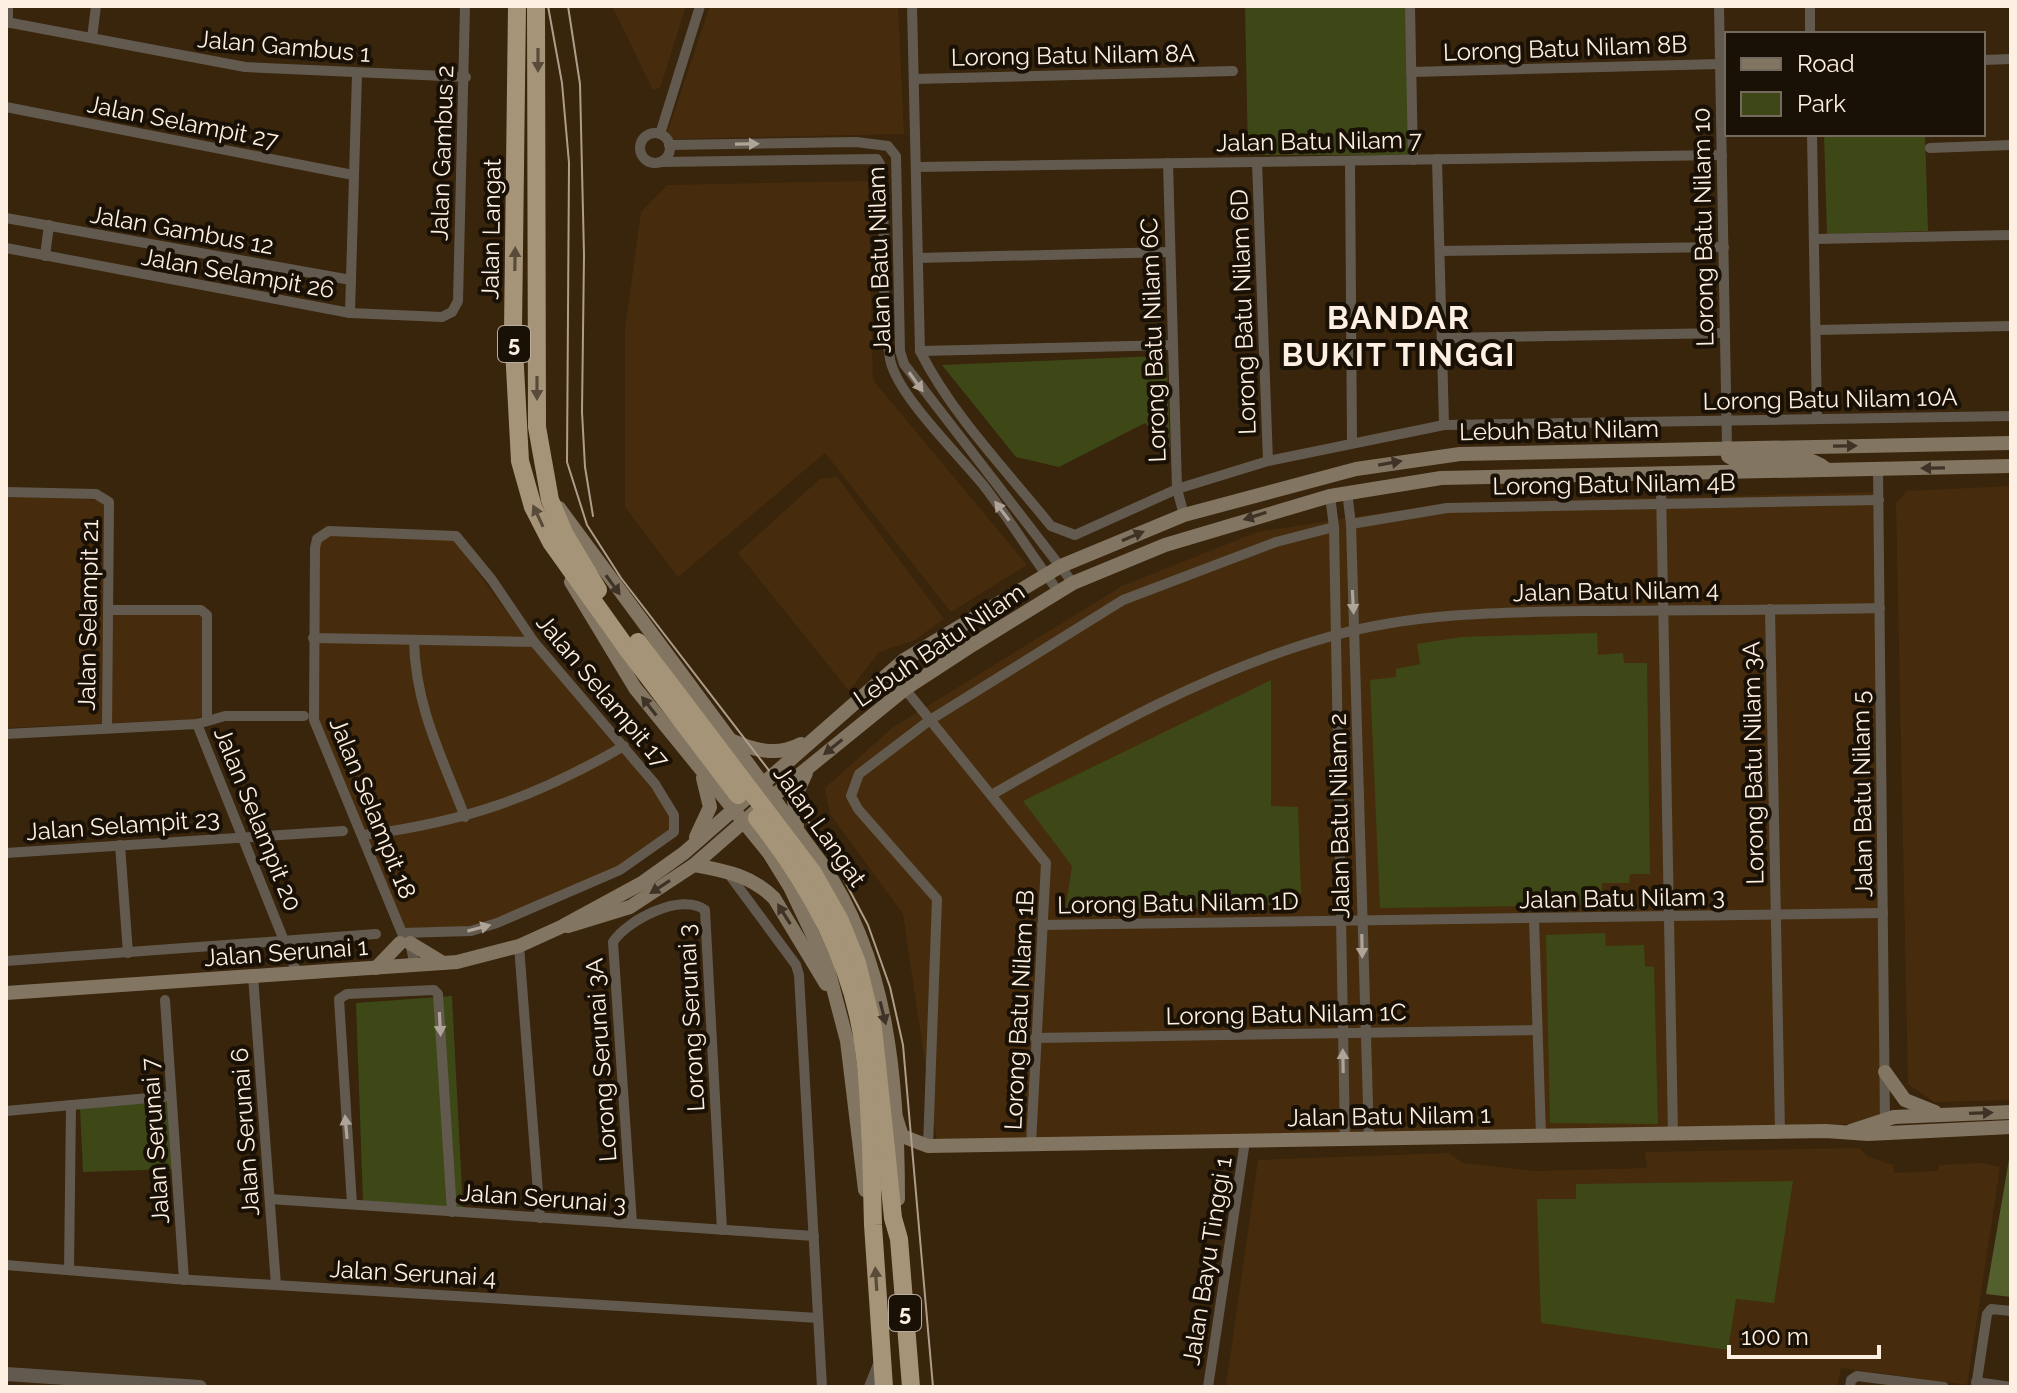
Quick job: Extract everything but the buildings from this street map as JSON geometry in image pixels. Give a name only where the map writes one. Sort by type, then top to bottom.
[{"type":"highway","name":"Jalan Langat","points":[[517,6],[513,330],[520,461],[533,507],[551,542],[633,646],[802,879],[831,934],[845,971],[864,1048],[878,1148],[899,1239],[911,1387]]},
{"type":"highway","name":"Jalan Langat","points":[[536,6],[537,427],[550,500],[565,535],[633,646]]},
{"type":"highway","name":"Jalan Langat","points":[[878,1148],[873,1225],[882,1360]]},
{"type":"highway","name":"5","points":[[882,1360],[884,1387]]},
{"type":"main road","name":"Lebuh Batu Nilam","points":[[563,926],[580,925],[630,907],[689,859],[762,784],[904,660],[1061,566],[1184,515],[1313,479],[1396,461],[1460,454],[2011,443]]},
{"type":"main road","points":[[1727,448],[1728,456],[1733,459],[1801,458],[1816,461],[1827,469]]},
{"type":"main road","name":"Lebuh Batu Nilam","points":[[563,926],[689,859],[744,823],[905,689],[1058,591],[1165,545],[1330,496],[1441,478],[2011,466]]},
{"type":"main road","points":[[1313,479],[1343,482],[1347,492]]},
{"type":"main road","name":"Jalan Langat","points":[[550,500],[822,864],[850,913],[885,1017],[896,1117],[899,1239]]},
{"type":"main road","name":"Jalan Langat","points":[[551,542],[574,589],[635,688],[734,810],[790,887],[827,965],[847,1041],[859,1148],[873,1225]]},
{"type":"main road","points":[[679,744],[701,760],[715,760],[722,752],[717,726]]},
{"type":"main road","points":[[729,740],[758,751],[789,751],[819,734]]},
{"type":"main road","points":[[798,831],[794,799],[810,766]]},
{"type":"main road","points":[[701,771],[710,807],[689,859],[749,878],[774,898],[838,1005]]},
{"type":"main road","points":[[790,887],[781,861],[786,850],[797,846],[822,864]]},
{"type":"main road","name":"Jalan Serunai 1","points":[[6,993],[444,963],[475,959],[519,946],[563,926]]},
{"type":"main road","points":[[375,968],[404,940],[444,963]]},
{"type":"main road","points":[[1885,1072],[1905,1100],[1942,1115]]},
{"type":"main road","name":"Jalan Batu Nilam 1","points":[[928,1146],[1851,1131],[1942,1115],[2011,1112]]},
{"type":"main road","points":[[896,1117],[902,1136],[928,1146]]},
{"type":"main road","name":"Jalan Batu Nilam 1","points":[[1885,1126],[2011,1127]]},
{"type":"main road","points":[[898,1179],[906,1157],[928,1146]]},
{"type":"street","points":[[7,22],[8,6]]},
{"type":"street","points":[[92,38],[96,6]]},
{"type":"street","name":"Jalan Gambus 2","points":[[458,301],[466,77],[465,6]]},
{"type":"street","points":[[660,134],[700,6]]},
{"type":"street","points":[[912,6],[920,351],[931,373],[974,429],[969,449]]},
{"type":"street","points":[[1410,6],[1413,160]]},
{"type":"street","name":"Lorong Batu Nilam 10","points":[[1719,6],[1727,448]]},
{"type":"street","points":[[1810,6],[1810,32]]},
{"type":"street","name":"Jalan Gambus 1","points":[[7,22],[245,67],[466,77]]},
{"type":"street","points":[[1985,60],[2011,59]]},
{"type":"street","name":"Lorong Batu Nilam 8B","points":[[1411,72],[1720,64]]},
{"type":"street","name":"Lorong Batu Nilam 8A","points":[[914,79],[1233,71]]},
{"type":"street","points":[[350,313],[357,74]]},
{"type":"street","name":"Jalan Selampit 27","points":[[6,107],[353,175]]},
{"type":"street","points":[[660,134],[669,145],[669,154],[661,162],[649,163],[639,149],[643,138],[660,134]]},
{"type":"street","points":[[1812,136],[1817,419]]},
{"type":"street","name":"Jalan Batu Nilam","points":[[669,145],[856,142],[888,146],[896,156],[897,169],[900,351],[915,382],[1073,583]]},
{"type":"street","points":[[1930,148],[2011,145]]},
{"type":"street","points":[[877,159],[888,146]]},
{"type":"street","name":"Jalan Batu Nilam 7","points":[[917,167],[1722,155]]},
{"type":"street","name":"Jalan Batu Nilam","points":[[661,162],[877,159],[884,198],[889,347],[894,372],[913,402],[984,487],[1058,591]]},
{"type":"street","points":[[1437,159],[1444,425]]},
{"type":"street","points":[[1350,161],[1352,442]]},
{"type":"street","name":"Lorong Batu Nilam 6D","points":[[1257,162],[1268,461]]},
{"type":"street","name":"Lorong Batu Nilam 6C","points":[[1168,163],[1177,489],[1184,515]]},
{"type":"street","name":"Jalan Gambus 12","points":[[6,218],[351,280]]},
{"type":"street","points":[[45,256],[49,225]]},
{"type":"street","points":[[1814,239],[2011,235]]},
{"type":"street","points":[[1440,251],[1724,247]]},
{"type":"street","name":"Jalan Selampit 26","points":[[6,248],[350,313],[442,317],[452,312],[458,301]]},
{"type":"street","points":[[918,258],[1170,252]]},
{"type":"street","points":[[1816,330],[2011,326]]},
{"type":"street","points":[[1442,338],[1725,333]]},
{"type":"street","points":[[920,351],[1173,345]]},
{"type":"street","name":"Lorong Batu Nilam 10A","points":[[974,429],[1051,526],[1065,534],[1075,535],[1177,489],[1268,461],[1444,425],[2011,416]]},
{"type":"street","name":"Jalan Batu Nilam 5","points":[[1878,469],[1885,1126]]},
{"type":"street","points":[[1649,474],[1661,488],[1673,1134]]},
{"type":"street","name":"Jalan Selampit 21","points":[[6,492],[96,494],[109,502],[107,728]]},
{"type":"street","name":"Jalan Batu Nilam 2","points":[[1347,492],[1351,524],[1369,1139]]},
{"type":"street","name":"Jalan Batu Nilam 2","points":[[1330,496],[1334,527],[1345,1139]]},
{"type":"street","name":"Lorong Batu Nilam 4B","points":[[1351,524],[1447,508],[1879,500]]},
{"type":"street","points":[[928,1146],[937,899],[851,796],[853,783],[859,774],[930,720],[1123,600],[1276,542],[1334,527]]},
{"type":"street","name":"Jalan Selampit 18","points":[[409,966],[404,940],[364,835],[314,720],[317,539],[338,530],[445,535]]},
{"type":"street","name":"Jalan Selampit 17","points":[[445,535],[456,536],[470,551],[534,642],[624,746],[672,809],[675,828],[660,844],[620,870]]},
{"type":"street","name":"Jalan Batu Nilam 4","points":[[1354,631],[1465,614],[1880,608]]},
{"type":"street","name":"Lorong Batu Nilam 3A","points":[[1770,609],[1780,1132]]},
{"type":"street","points":[[108,610],[201,610],[207,615],[202,722]]},
{"type":"street","points":[[993,794],[1107,729],[1191,688],[1269,656],[1354,631]]},
{"type":"street","points":[[313,638],[534,642]]},
{"type":"street","points":[[414,640],[415,678],[421,706],[465,817]]},
{"type":"street","name":"Lorong Batu Nilam 1B","points":[[905,689],[1046,863],[1031,1144]]},
{"type":"street","points":[[6,734],[304,716]]},
{"type":"street","name":"Jalan Selampit 20","points":[[202,722],[297,973]]},
{"type":"street","points":[[364,835],[465,817],[550,787],[624,746]]},
{"type":"street","name":"Jalan Selampit 23","points":[[6,853],[343,831]]},
{"type":"street","points":[[120,845],[128,953]]},
{"type":"street","points":[[404,940],[471,931],[569,894],[620,870],[633,888]]},
{"type":"street","points":[[727,871],[796,965],[801,987],[822,1387]]},
{"type":"street","name":"Lorong Serunai 3","points":[[613,942],[620,931],[682,903],[697,904],[705,910],[722,1230]]},
{"type":"street","name":"Jalan Batu Nilam 3","points":[[1362,921],[1883,913]]},
{"type":"street","points":[[1534,919],[1541,1136]]},
{"type":"street","name":"Lorong Batu Nilam 1D","points":[[1042,925],[1362,921]]},
{"type":"street","name":"Jalan Serunai 1","points":[[6,961],[376,934]]},
{"type":"street","name":"Lorong Serunai 3A","points":[[613,942],[632,1223]]},
{"type":"street","points":[[519,946],[540,1218]]},
{"type":"street","name":"Jalan Serunai 6","points":[[253,976],[276,1285]]},
{"type":"street","points":[[352,1204],[339,999],[347,994],[434,990],[438,994],[452,1212]]},
{"type":"street","name":"Jalan Serunai 7","points":[[165,1000],[184,1280]]},
{"type":"street","name":"Lorong Batu Nilam 1C","points":[[1035,1038],[1536,1030]]},
{"type":"street","points":[[6,1111],[171,1096]]},
{"type":"street","points":[[69,1270],[71,1105]]},
{"type":"street","name":"Jalan Bayu Tinggi 1","points":[[1208,1387],[1245,1141]]},
{"type":"street","name":"Jalan Serunai 3","points":[[270,1199],[814,1236]]},
{"type":"street","name":"Jalan Serunai 4","points":[[6,1265],[184,1280],[818,1318]]},
{"type":"street","points":[[2011,1311],[1991,1309],[1976,1384],[2011,1387]]},
{"type":"street","points":[[871,1387],[882,1360]]},
{"type":"street","points":[[6,1374],[70,1383],[200,1387]]},
{"type":"street","points":[[1850,1387],[1851,1380],[1857,1376],[1944,1387]]},
{"type":"shaded area","points":[[612,6],[686,6],[660,88],[653,90]]},
{"type":"shaded area","points":[[710,6],[898,6],[904,134],[665,139]]},
{"type":"shaded area","points":[[868,181],[873,380],[1027,565],[951,612],[825,453],[678,577],[625,507],[625,330],[641,212],[667,185]]},
{"type":"shaded area","points":[[837,477],[944,619],[915,640],[879,652],[849,691],[738,553],[820,479]]},
{"type":"shaded area","points":[[2011,486],[2011,1100],[1934,1102],[1908,1084],[1896,503],[1907,491]]},
{"type":"shaded area","points":[[1877,492],[1882,1114],[1856,1124],[937,1143],[903,914],[830,814],[825,788],[892,728],[1122,586],[1257,532],[1446,503]]},
{"type":"shaded area","points":[[6,496],[101,500],[105,504],[104,613],[198,614],[204,618],[203,714],[197,719],[6,728]]},
{"type":"shaded area","points":[[332,534],[454,540],[533,648],[635,766],[671,815],[671,830],[618,866],[566,891],[471,928],[404,929],[318,719],[319,550],[320,541]]},
{"type":"shaded area","points":[[1859,1148],[1867,1156],[1893,1165],[1894,1173],[1938,1171],[1939,1165],[1981,1163],[2000,1167],[1967,1385],[1841,1368],[1837,1387],[1226,1387],[1258,1160],[1449,1153],[1463,1163],[1534,1171],[1647,1168],[1645,1152]]},
{"type":"green space","points":[[1245,6],[1407,6],[1410,155],[1248,155]]},
{"type":"green space","points":[[1824,136],[1925,136],[1928,231],[1827,234]]},
{"type":"green space","points":[[1157,356],[1167,367],[1170,448],[1145,423],[1059,467],[1016,457],[942,365]]},
{"type":"green space","points":[[1597,633],[1598,655],[1623,653],[1624,663],[1647,663],[1650,874],[1630,874],[1629,883],[1602,883],[1602,905],[1380,908],[1370,680],[1396,677],[1396,669],[1420,664],[1417,644],[1461,637]]},
{"type":"green space","points":[[1271,680],[1271,806],[1298,807],[1301,893],[1291,904],[1065,912],[1072,866],[1023,801]]},
{"type":"green space","points":[[1605,933],[1606,946],[1644,945],[1645,966],[1654,967],[1658,1124],[1550,1123],[1546,935]]},
{"type":"green space","points":[[452,996],[463,1210],[363,1202],[356,1003]]},
{"type":"green space","points":[[168,1100],[172,1169],[83,1172],[80,1108]]},
{"type":"green space","points":[[2011,1148],[2011,1297],[1986,1294]]},
{"type":"green space","points":[[1793,1181],[1774,1303],[1736,1299],[1728,1350],[1541,1323],[1537,1199],[1576,1199],[1576,1184]]},
{"type":"tram line","points":[[548,6],[562,83],[569,163],[567,462],[587,525],[621,578],[824,842],[868,925],[890,987],[903,1045],[933,1387]]},
{"type":"tram line","points":[[568,6],[580,84],[584,255],[582,412],[585,467],[593,516]]},
{"type":"district","name":"BANDAR BUKIT TINGGI","points":[[1399,336]]}]
